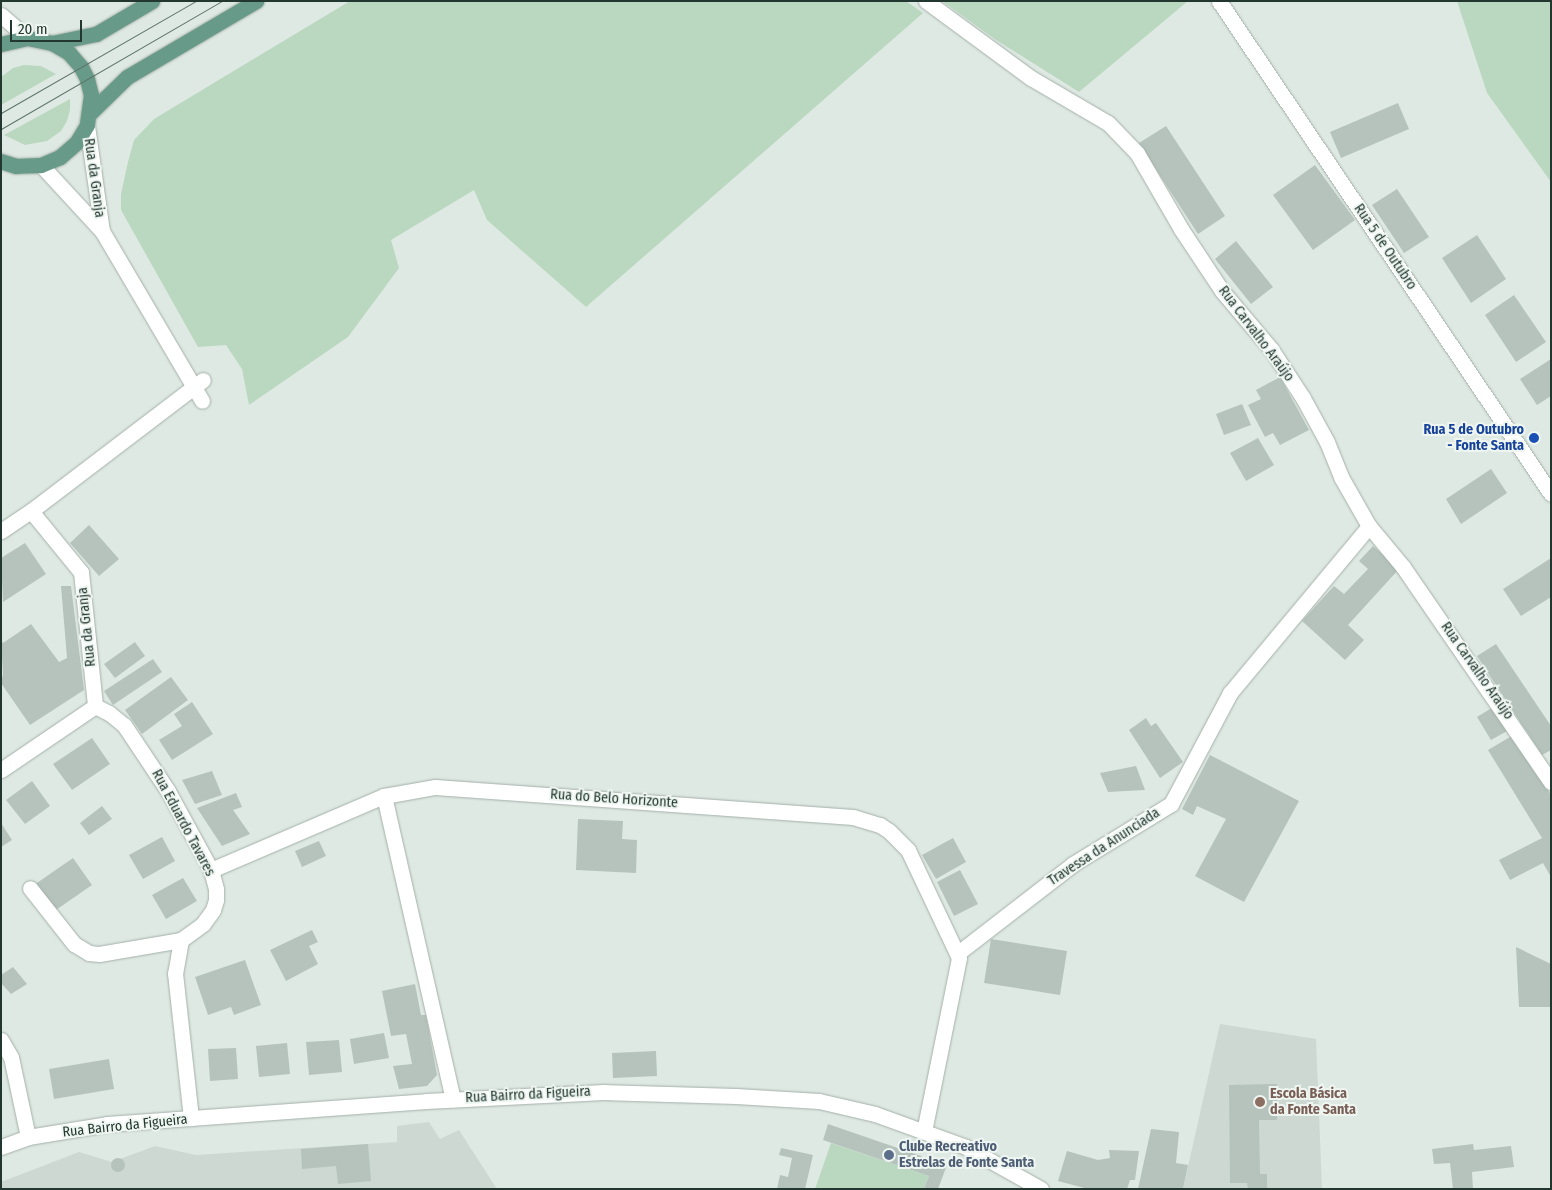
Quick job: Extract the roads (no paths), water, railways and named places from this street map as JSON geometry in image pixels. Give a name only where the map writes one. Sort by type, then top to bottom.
[{"type":"main road","points":[[52,43],[96,34],[152,1]]},
{"type":"main road","points":[[1,171],[16,166],[41,165],[60,157],[71,148],[89,119],[126,77],[256,1]]},
{"type":"main road","points":[[1,44],[27,38],[52,43],[69,53],[81,67],[87,79],[91,95],[89,119]]},
{"type":"main road","points":[[1,161],[16,166]]},
{"type":"street","name":"Rua Carvalho Araújo","points":[[926,1],[1031,78],[1108,123],[1137,153],[1181,229],[1222,291],[1271,350],[1303,398],[1327,442],[1341,478],[1369,526],[1403,566],[1551,782]]},
{"type":"street","name":"Rua 5 de Outubro","points":[[1219,1],[1551,494]]},
{"type":"street","points":[[1,15],[27,38]]},
{"type":"street","name":"Rua da Granja","points":[[89,119],[102,231]]},
{"type":"street","name":"Rua da Granja","points":[[41,165],[102,231],[199,384],[202,401]]},
{"type":"street","points":[[1,531],[31,512],[199,384]]},
{"type":"street","name":"Rua da Granja","points":[[31,512],[81,572],[95,706]]},
{"type":"street","name":"Travessa da Anunciada","points":[[958,953],[1073,864],[1170,804],[1230,693],[1369,526]]},
{"type":"street","points":[[1,770],[95,706]]},
{"type":"street","name":"Rua Eduardo Tavares","points":[[30,888],[74,944],[88,953],[112,954],[181,940],[198,930],[213,910],[216,889],[211,870],[158,774],[124,725],[109,713],[95,706]]},
{"type":"street","name":"Rua do Belo Horizonte","points":[[211,870],[384,796],[444,786],[852,817],[869,821],[889,831],[908,850],[958,953]]},
{"type":"street","points":[[384,796],[453,1099]]},
{"type":"street","points":[[181,940],[175,973],[191,1118]]},
{"type":"street","points":[[924,1130],[959,968],[958,953]]},
{"type":"street","points":[[1,1040],[11,1057],[28,1137]]},
{"type":"street","name":"Rua Bairro da Figueira","points":[[1,1147],[28,1137],[107,1124],[453,1099],[604,1092],[819,1101],[875,1114],[924,1130],[966,1147],[1041,1189]]},
{"type":"tram line","points":[[1,113],[196,1]]},
{"type":"tram line","points":[[1,129],[222,1]]},
{"type":"place","name":"Rua 5 de Outubro - Fonte Santa","points":[[1534,438]]},
{"type":"place","name":"Escola Básica da Fonte Santa","points":[[1260,1102]]},
{"type":"place","name":"Clube Recreativo Estrelas de Fonte Santa","points":[[889,1155]]}]
